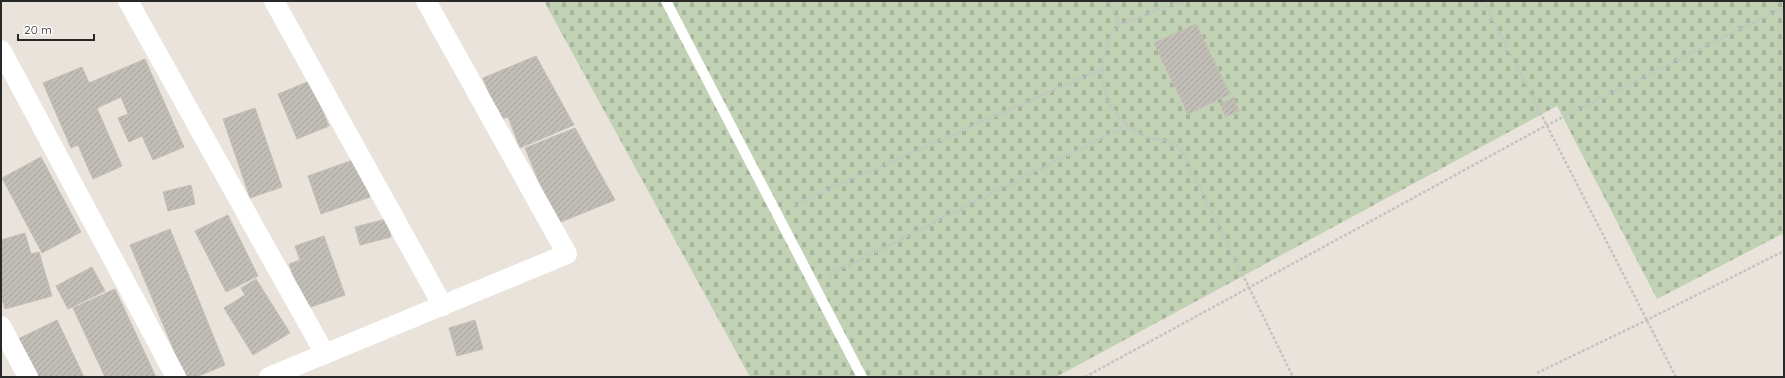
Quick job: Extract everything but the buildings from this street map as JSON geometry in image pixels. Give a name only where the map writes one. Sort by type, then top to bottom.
[{"type":"street","points":[[128,1],[325,354]]},
{"type":"street","points":[[274,1],[443,306]]},
{"type":"street","points":[[269,377],[567,254],[426,1]]},
{"type":"street","points":[[1,50],[176,377]]},
{"type":"street","points":[[1,326],[28,377]]},
{"type":"lane","points":[[666,1],[862,377]]},
{"type":"path","points":[[1110,1],[1120,24]]},
{"type":"path","points":[[1183,1],[1120,24],[1112,33],[1103,55],[1102,69],[1102,78],[1108,101],[1120,119],[1138,133],[1159,141],[1170,142],[1182,151],[1292,377]]},
{"type":"path","points":[[1483,1],[1676,377]]},
{"type":"path","points":[[1085,377],[1547,125],[1784,8]]},
{"type":"path","points":[[776,213],[1102,69]]},
{"type":"path","points":[[813,283],[1128,125]]},
{"type":"path","points":[[1537,373],[1784,251]]},
{"type":"green space","points":[[544,1],[1784,1],[1784,233],[1657,299],[1557,106],[1056,377],[750,377]]}]
